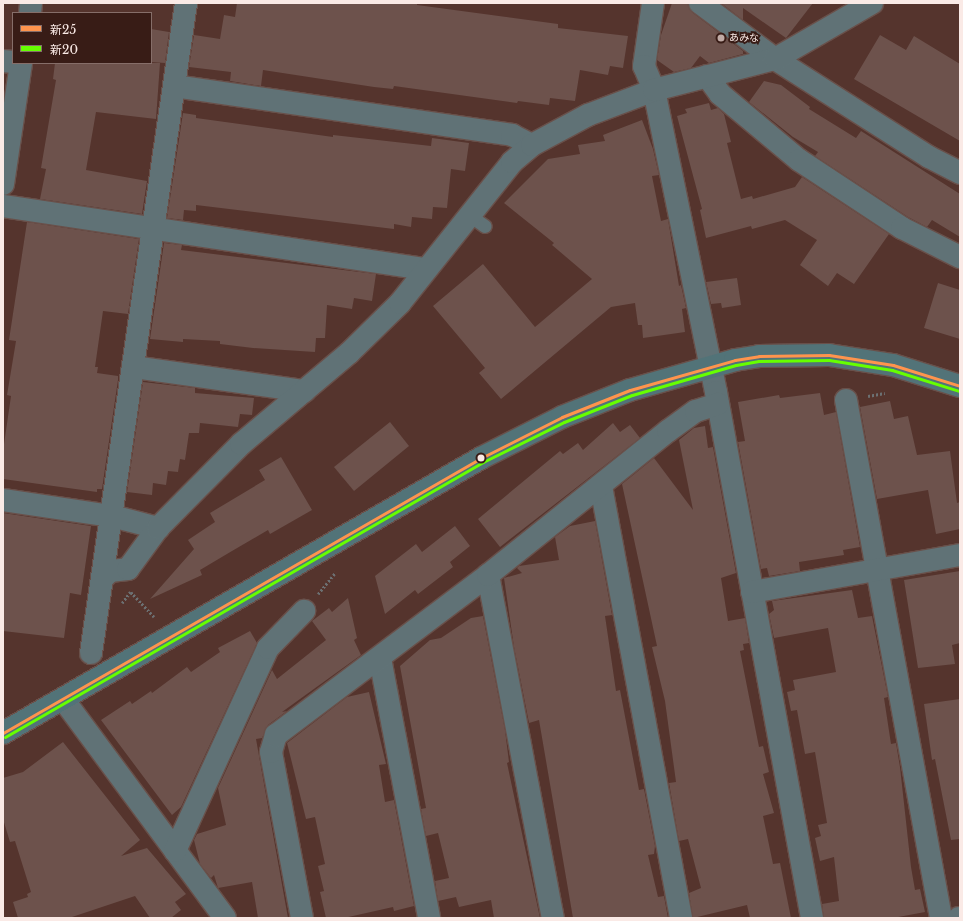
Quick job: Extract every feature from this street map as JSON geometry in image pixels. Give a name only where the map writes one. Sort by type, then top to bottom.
[{"type":"main road","points":[[3,733],[481,458],[555,420],[630,390],[709,367],[760,356],[829,355],[893,365],[960,386]]},
{"type":"street","points":[[91,653],[186,3]]},
{"type":"street","points":[[651,3],[644,66],[654,90],[709,367],[718,404],[812,918]]},
{"type":"street","points":[[700,3],[775,59],[929,157],[960,173]]},
{"type":"street","points":[[102,579],[110,571],[128,569],[158,528],[241,444],[349,353],[394,308],[425,269],[477,221],[512,162],[532,145],[588,115],[654,90],[775,59],[872,3]]},
{"type":"street","points":[[3,184],[20,64]]},
{"type":"street","points":[[707,76],[720,94],[799,160],[902,228],[960,257]]},
{"type":"street","points":[[174,86],[512,135],[532,145]]},
{"type":"street","points":[[3,206],[425,269]]},
{"type":"street","points":[[133,367],[304,391]]},
{"type":"street","points":[[846,400],[875,570],[941,918]]},
{"type":"street","points":[[302,918],[271,752],[276,735],[488,575],[668,431],[696,411],[718,404]]},
{"type":"street","points":[[601,486],[681,918]]},
{"type":"street","points":[[3,500],[112,516],[158,528]]},
{"type":"street","points":[[752,592],[960,555]]},
{"type":"street","points":[[488,575],[553,918]]},
{"type":"street","points":[[175,852],[268,648],[304,611]]},
{"type":"street","points":[[380,658],[429,918]]},
{"type":"street","points":[[63,699],[225,918]]},
{"type":"path","points":[[304,611],[336,572]]},
{"type":"path","points":[[131,592],[154,616]]},
{"type":"building","points":[[237,3],[417,3],[417,5],[558,24],[558,28],[628,36],[623,68],[610,66],[608,75],[580,70],[575,101],[550,98],[549,105],[518,101],[517,103],[394,86],[393,89],[374,87],[263,70],[261,86],[230,81],[231,72],[189,67],[194,35],[220,39],[224,15],[235,17]]},
{"type":"building","points":[[672,3],[688,3],[693,13],[743,51],[743,54],[709,63],[700,56],[691,68],[674,72],[657,60],[661,35]]},
{"type":"building","points":[[721,3],[813,3],[786,38],[743,8],[743,20]]},
{"type":"building","points":[[152,29],[169,32],[165,63],[152,62]]},
{"type":"building","points":[[880,35],[906,50],[914,36],[960,64],[960,141],[854,79]]},
{"type":"building","points":[[160,63],[156,119],[96,112],[86,170],[147,181],[142,214],[40,199],[46,169],[41,168],[56,80],[53,79],[55,64]]},
{"type":"building","points":[[764,81],[781,85],[810,107],[809,109],[856,138],[861,131],[960,194],[960,237],[932,220],[927,227],[908,217],[815,156],[818,152],[793,137],[749,102]]},
{"type":"building","points":[[709,103],[711,110],[718,108],[724,114],[731,142],[727,143],[741,199],[752,196],[753,199],[795,187],[802,177],[889,234],[854,284],[837,273],[828,286],[800,265],[817,240],[785,220],[752,229],[751,226],[706,238],[700,210],[702,209],[677,116],[687,113],[685,109]]},
{"type":"building","points":[[183,113],[196,115],[196,118],[333,137],[333,135],[431,146],[432,138],[469,143],[465,171],[451,169],[447,208],[433,207],[432,219],[412,217],[411,227],[394,224],[394,229],[196,205],[196,211],[184,210],[183,220],[167,218]]},
{"type":"building","points":[[642,120],[653,149],[659,175],[652,176],[661,221],[668,219],[679,286],[681,285],[686,308],[682,309],[685,332],[643,338],[642,325],[638,325],[635,303],[611,307],[501,399],[479,373],[485,368],[433,306],[483,264],[535,327],[592,279],[552,245],[554,243],[504,203],[548,159],[580,154],[578,145],[605,141],[603,135]]},
{"type":"building","points":[[27,222],[139,239],[128,314],[103,311],[95,367],[98,367],[97,373],[118,376],[118,380],[102,489],[97,489],[97,492],[3,479],[3,451],[11,396],[7,395],[16,341],[9,340]]},
{"type":"building","points":[[164,243],[182,245],[181,250],[376,274],[372,301],[354,298],[352,309],[327,305],[325,338],[316,338],[315,352],[253,348],[220,344],[220,341],[183,339],[183,342],[150,339]]},
{"type":"building","points":[[737,278],[741,305],[722,308],[721,303],[711,304],[706,282]]},
{"type":"building","points":[[938,283],[960,290],[960,339],[924,328]]},
{"type":"building","points":[[143,382],[195,388],[195,393],[254,398],[252,415],[240,414],[238,427],[200,423],[199,433],[189,433],[185,460],[180,459],[178,472],[168,471],[166,485],[153,483],[152,495],[127,492]]},
{"type":"building","points":[[820,393],[824,415],[836,412],[860,547],[843,550],[844,555],[799,562],[800,571],[769,576],[767,568],[761,569],[738,442],[745,441],[738,402],[779,395],[780,398]]},
{"type":"building","points":[[890,401],[894,419],[908,416],[917,455],[950,451],[957,503],[960,502],[960,529],[936,534],[928,490],[877,499],[860,407]]},
{"type":"building","points":[[390,422],[409,446],[354,491],[334,467]]},
{"type":"building","points":[[613,423],[620,432],[630,425],[640,438],[500,547],[478,519],[560,451],[563,454],[578,443],[583,450]]},
{"type":"building","points":[[705,426],[708,448],[713,447],[736,573],[721,578],[728,621],[745,618],[749,643],[743,644],[744,650],[740,651],[759,747],[763,746],[769,772],[763,774],[774,813],[763,816],[773,864],[780,863],[791,918],[750,918],[747,905],[693,918],[689,893],[701,888],[688,839],[679,841],[669,783],[676,782],[665,701],[652,647],[657,646],[622,484],[654,458],[693,510],[679,440],[694,428]]},
{"type":"building","points":[[281,457],[312,510],[270,534],[268,530],[232,551],[200,570],[202,575],[150,599],[194,549],[188,540],[215,522],[210,513],[265,480],[259,470]]},
{"type":"building","points":[[3,513],[91,526],[81,595],[70,593],[64,638],[3,631]]},
{"type":"building","points":[[595,521],[612,615],[605,616],[616,691],[620,690],[639,790],[644,789],[655,846],[654,854],[648,855],[658,897],[664,896],[668,918],[573,918],[539,720],[529,723],[514,647],[504,578],[522,573],[517,568],[519,566],[559,560],[555,537],[570,526]]},
{"type":"building","points":[[455,526],[470,546],[450,562],[453,567],[418,594],[415,590],[385,614],[375,576],[416,544],[422,552]]},
{"type":"building","points":[[960,571],[960,643],[952,645],[955,664],[918,668],[904,580]]},
{"type":"building","points":[[852,590],[858,618],[872,616],[888,697],[884,698],[891,744],[896,743],[900,767],[915,890],[920,889],[925,912],[893,918],[824,918],[822,904],[839,901],[834,857],[820,861],[815,838],[821,836],[818,825],[827,823],[815,752],[805,754],[797,710],[791,711],[787,692],[795,690],[793,680],[836,672],[828,628],[774,638],[769,614],[774,610],[772,601]]},
{"type":"building","points":[[348,598],[357,638],[354,640],[361,655],[282,712],[287,711],[268,725],[262,738],[256,739],[288,918],[258,918],[252,882],[218,888],[214,875],[211,878],[200,864],[194,840],[197,834],[226,825],[218,788],[272,670],[277,679],[326,640],[312,621],[329,608],[332,612]]},
{"type":"building","points":[[483,616],[505,730],[509,762],[507,763],[540,918],[494,918],[491,900],[459,907],[456,897],[438,901],[435,881],[449,878],[438,833],[426,836],[421,809],[426,808],[400,666],[430,640],[441,638],[471,618]]},
{"type":"building","points":[[250,631],[257,643],[181,807],[172,815],[101,720],[130,701],[132,704],[151,691],[152,693],[187,667],[191,672],[220,652],[218,648]]},
{"type":"building","points":[[369,692],[386,764],[379,765],[385,802],[394,800],[414,906],[394,911],[393,907],[344,918],[326,918],[320,892],[324,891],[318,866],[325,864],[315,817],[306,819],[287,743],[347,697]]},
{"type":"building","points":[[960,699],[960,839],[951,840],[935,759],[932,760],[924,704]]},
{"type":"building","points":[[63,742],[140,840],[121,856],[147,848],[186,894],[175,902],[181,910],[171,918],[150,918],[135,896],[69,918],[18,918],[13,902],[28,897],[27,894],[31,892],[15,841],[10,842],[3,819],[3,778],[23,772]]},
{"type":"transit line","name":"新25","points":[[3,733],[481,458],[562,417],[630,390],[735,360],[759,356],[829,355],[893,365],[960,386]]},
{"type":"transit line","name":"新20","points":[[5,737],[483,462],[564,422],[632,395],[736,365],[759,361],[829,360],[892,370],[959,391]]},
{"type":"place","name":"あみな","points":[[721,38]]}]
